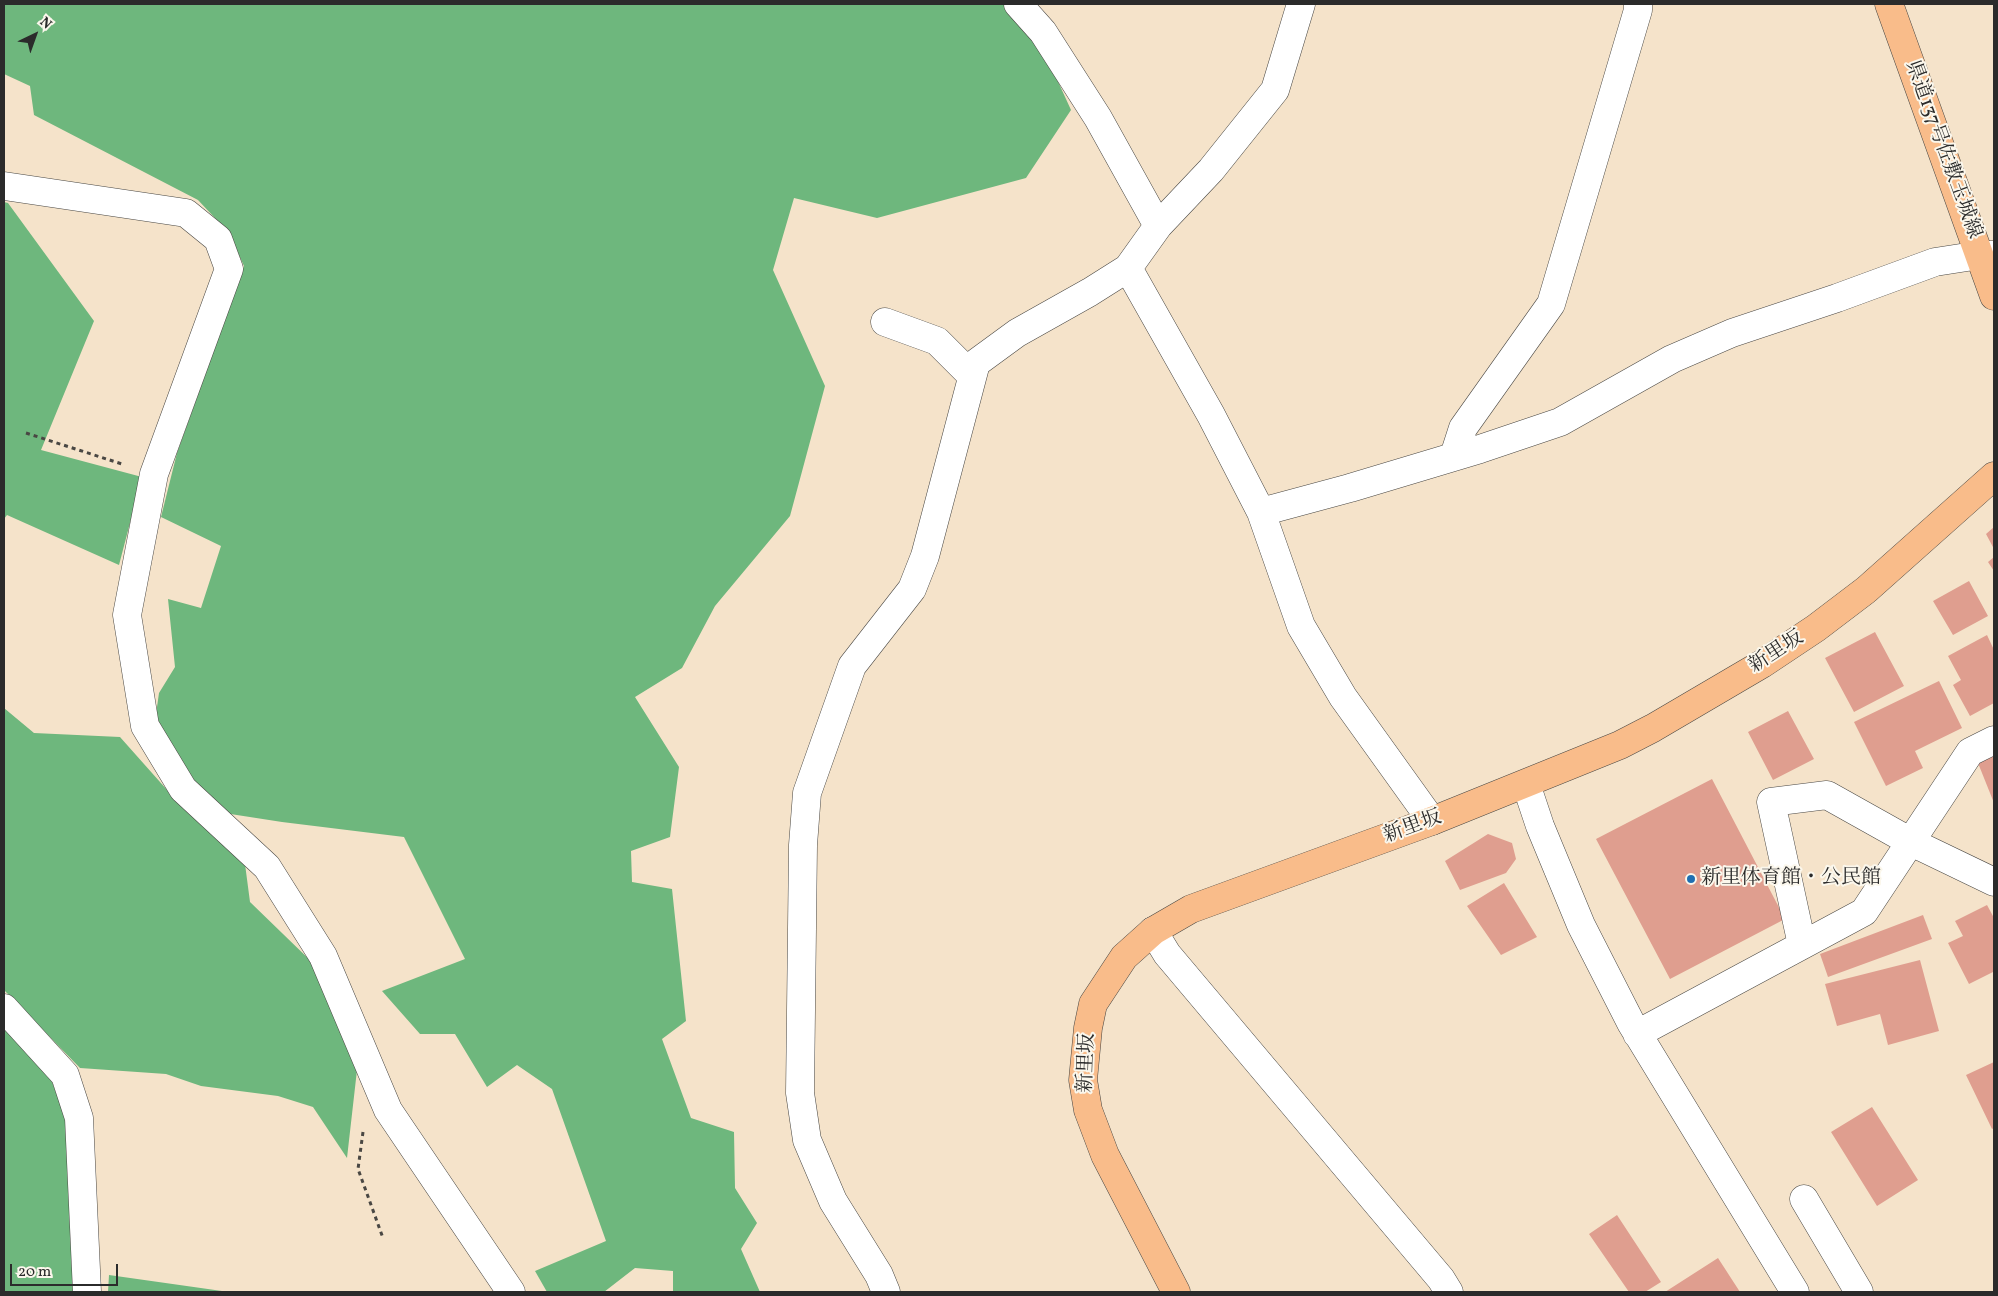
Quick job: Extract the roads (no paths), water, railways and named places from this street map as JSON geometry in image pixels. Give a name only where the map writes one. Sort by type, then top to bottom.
[{"type":"main road","name":"県道137号佐敷玉城線","points":[[1890,4],[1987,255],[1994,296]]},
{"type":"main road","name":"新里坂","points":[[1176,1292],[1105,1155],[1088,1110],[1083,1080],[1088,1028],[1094,1004],[1124,957],[1153,931],[1190,909],[1432,821],[1526,784],[1636,737],[1762,664],[1816,628],[1866,590],[1994,476]]},
{"type":"street","points":[[1018,4],[1043,32],[1098,118],[1158,226]]},
{"type":"street","points":[[886,1292],[879,1275],[833,1200],[806,1140],[800,1093],[803,844],[807,793],[852,666],[912,589],[925,556],[976,363],[1017,333],[1090,292],[1128,268],[1158,226],[1211,170],[1275,90],[1301,4]]},
{"type":"street","points":[[1454,456],[1463,428],[1551,304],[1638,10],[1638,4]]},
{"type":"street","points":[[4,186],[186,213],[218,239],[229,269],[154,474],[127,615],[146,726],[183,788],[267,868],[323,956],[388,1110],[511,1292]]},
{"type":"street","points":[[1261,512],[1350,488],[1480,449],[1560,422],[1672,359],[1732,333],[1935,262],[1987,255]]},
{"type":"street","points":[[1128,268],[1212,415],[1261,512],[1301,626],[1343,697],[1432,821]]},
{"type":"street","points":[[885,322],[937,341],[972,376]]},
{"type":"street","points":[[1637,1034],[1864,912],[1970,752],[1994,740]]},
{"type":"street","points":[[1526,784],[1540,826],[1581,924],[1637,1034],[1795,1292]]},
{"type":"street","points":[[1802,945],[1771,802],[1827,794],[1911,842],[1994,882]]},
{"type":"street","points":[[1153,931],[1168,954],[1441,1279],[1449,1292]]},
{"type":"street","points":[[4,1008],[65,1075],[79,1118],[88,1292]]},
{"type":"street","points":[[1804,1199],[1859,1292]]},
{"type":"place","name":"新里体育館・公民館","points":[[1691,879]]}]
